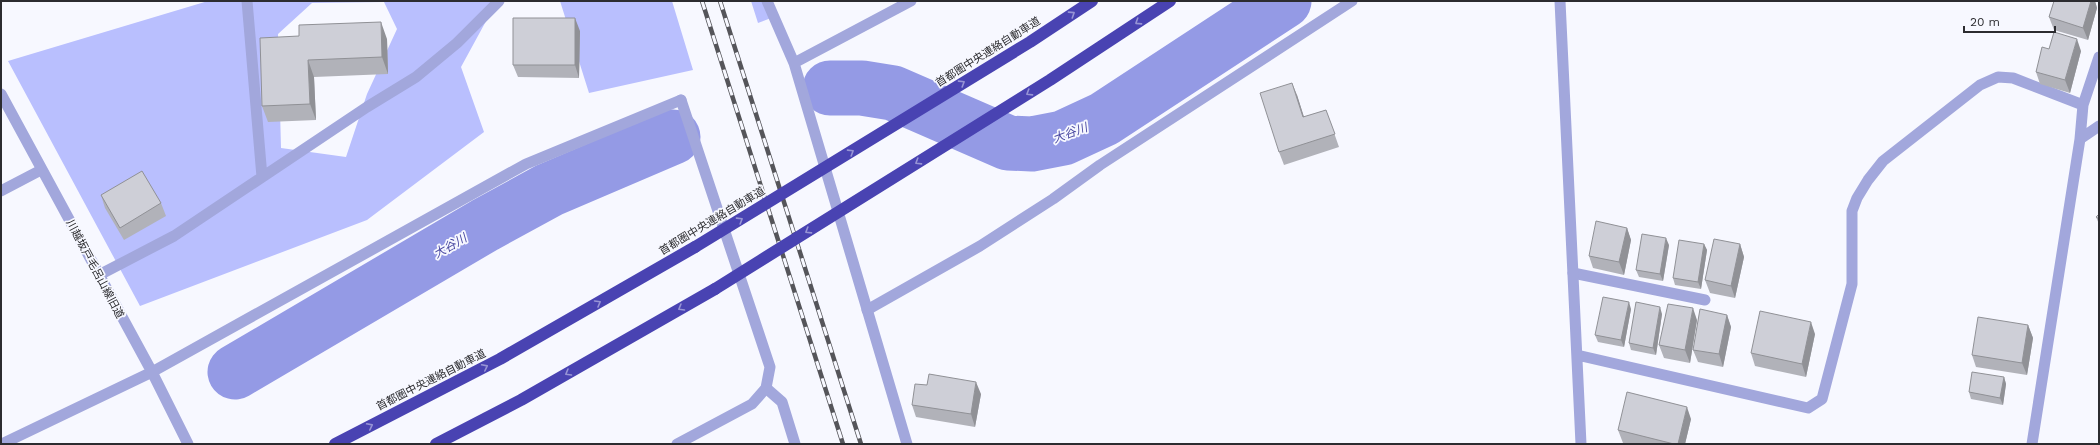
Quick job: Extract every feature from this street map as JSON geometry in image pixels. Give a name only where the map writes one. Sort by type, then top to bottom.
[{"type":"highway","name":"首都圏中央連絡自動車道","points":[[335,444],[500,359],[695,247],[1030,42],[1092,1]]},
{"type":"highway","points":[[436,444],[521,400],[715,289],[1050,80],[1170,1]]},
{"type":"street","points":[[247,1],[262,177]]},
{"type":"street","points":[[99,275],[174,236],[367,107],[416,77],[457,44],[499,1]]},
{"type":"street","points":[[767,1],[794,63],[907,444]]},
{"type":"street","points":[[794,63],[911,1]]},
{"type":"street","points":[[868,310],[987,242],[1053,199],[1100,165],[1352,1]]},
{"type":"street","points":[[1560,1],[1581,444]]},
{"type":"street","points":[[2032,444],[2080,139],[2083,104],[2099,58]]},
{"type":"street","points":[[1577,355],[1808,408],[1822,399],[1852,284],[1852,211],[1857,198],[1868,180],[1883,162],[1980,85],[1998,77],[2013,78],[2083,104]]},
{"type":"street","name":"川越坂戸毛呂山線旧道","points":[[1,94],[124,323],[152,372],[188,444]]},
{"type":"street","points":[[2,444],[152,372],[526,164],[681,100],[770,367],[766,388],[752,404],[677,444]]},
{"type":"street","points":[[2080,139],[2099,126]]},
{"type":"street","points":[[1,191],[42,170]]},
{"type":"street","points":[[1573,273],[1705,300]]},
{"type":"street","points":[[766,388],[782,402],[795,444]]},
{"type":"shaded area","points":[[208,1],[497,1],[461,67],[484,132],[367,220],[140,306],[8,61]],"holes":[[[384,2],[397,29],[367,94],[346,157],[281,148],[278,34],[312,3]]]},
{"type":"shaded area","points":[[560,1],[672,1],[693,70],[589,93]]},
{"type":"shaded area","points":[[751,1],[768,1],[771,18],[758,23]]},
{"type":"building","points":[[2054,1],[2091,1],[2083,28],[2049,17]]},
{"type":"building","points":[[513,18],[575,18],[575,65],[513,65]]},
{"type":"building","points":[[381,22],[382,57],[308,60],[310,104],[262,106],[260,38],[299,36],[299,25]]},
{"type":"building","points":[[2054,32],[2077,39],[2065,80],[2036,72],[2042,47],[2049,49]]},
{"type":"building","points":[[1292,83],[1303,117],[1326,110],[1335,134],[1279,152],[1260,93]]},
{"type":"building","points":[[142,171],[161,203],[120,228],[101,195]]},
{"type":"building","points":[[1596,221],[1627,228],[1619,262],[1589,256]]},
{"type":"building","points":[[1642,234],[1666,238],[1660,274],[1636,270]]},
{"type":"building","points":[[1714,239],[1740,244],[1731,286],[1705,280]]},
{"type":"building","points":[[1679,240],[1704,244],[1698,282],[1673,278]]},
{"type":"building","points":[[1603,297],[1629,302],[1621,340],[1595,335]]},
{"type":"building","points":[[1636,302],[1660,307],[1653,348],[1629,343]]},
{"type":"building","points":[[1668,304],[1693,308],[1685,350],[1659,345]]},
{"type":"building","points":[[1700,309],[1727,315],[1719,354],[1693,350]]},
{"type":"building","points":[[1760,311],[1811,322],[1802,364],[1751,353]]},
{"type":"building","points":[[1978,317],[2028,325],[2022,363],[1972,355]]},
{"type":"building","points":[[1972,372],[2004,377],[2000,398],[1969,392]]},
{"type":"building","points":[[929,374],[976,382],[971,414],[912,405],[915,384],[927,385]]},
{"type":"building","points":[[1627,392],[1687,407],[1678,444],[1618,430]]},
{"type":"waterway","name":"大谷川","points":[[830,88],[862,88],[893,93],[1008,143],[1032,144],[1063,138],[1104,119],[1284,1]]},
{"type":"waterway","name":"大谷川","points":[[235,372],[485,225],[549,190],[673,137]]},
{"type":"railway","points":[[702,1],[843,444]]},
{"type":"railway","points":[[720,1],[861,444]]}]
